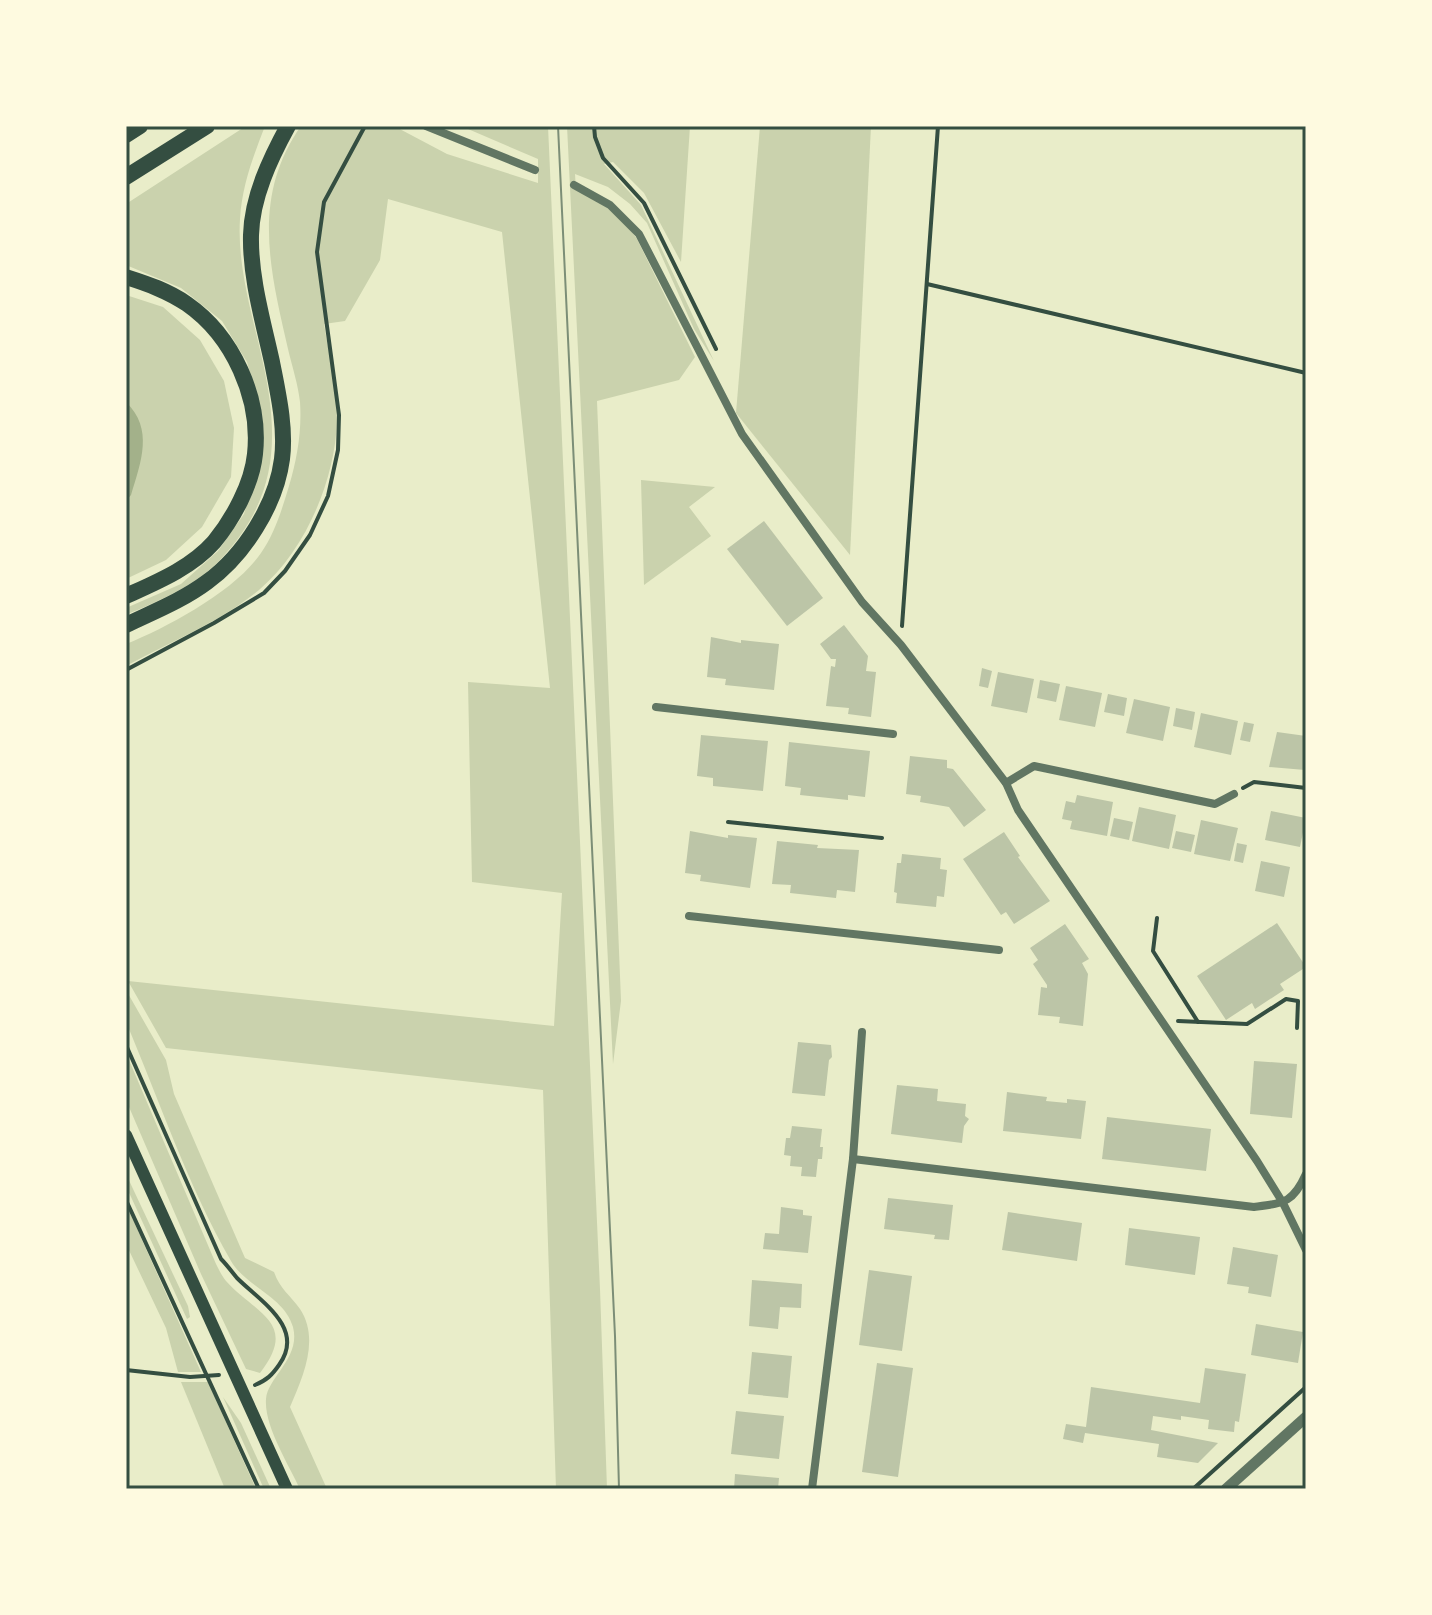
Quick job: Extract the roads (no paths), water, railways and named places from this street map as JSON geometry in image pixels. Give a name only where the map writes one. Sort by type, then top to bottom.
[{"type":"highway","points":[[126,135],[140,126]]},
{"type":"highway","points":[[126,177],[207,126]]},
{"type":"highway","points":[[126,625],[207,582],[234,558],[256,527],[272,495],[282,459],[283,425],[255,278],[251,234],[258,193],[272,155],[288,126]]},
{"type":"highway","points":[[126,277],[158,287],[189,305],[216,329],[236,360],[249,392],[255,422],[255,455],[247,481],[233,514],[213,542],[191,562],[166,578],[126,596]]},
{"type":"main road","points":[[126,1135],[287,1489]]},
{"type":"street","points":[[426,126],[535,170]]},
{"type":"street","points":[[574,185],[610,205],[639,234],[742,434],[862,602],[901,645],[1006,783],[1018,810],[1257,1161],[1283,1203],[1306,1250]]},
{"type":"street","points":[[656,707],[893,734]]},
{"type":"street","points":[[1006,783],[1034,766],[1215,804],[1234,794]]},
{"type":"street","points":[[689,916],[999,950]]},
{"type":"street","points":[[812,1489],[853,1159],[862,1032]]},
{"type":"street","points":[[853,1159],[1254,1207],[1283,1203],[1298,1193],[1306,1174]]},
{"type":"street","points":[[1226,1489],[1306,1417]]},
{"type":"tram line","points":[[558,126],[615,1336],[619,1489]]}]
